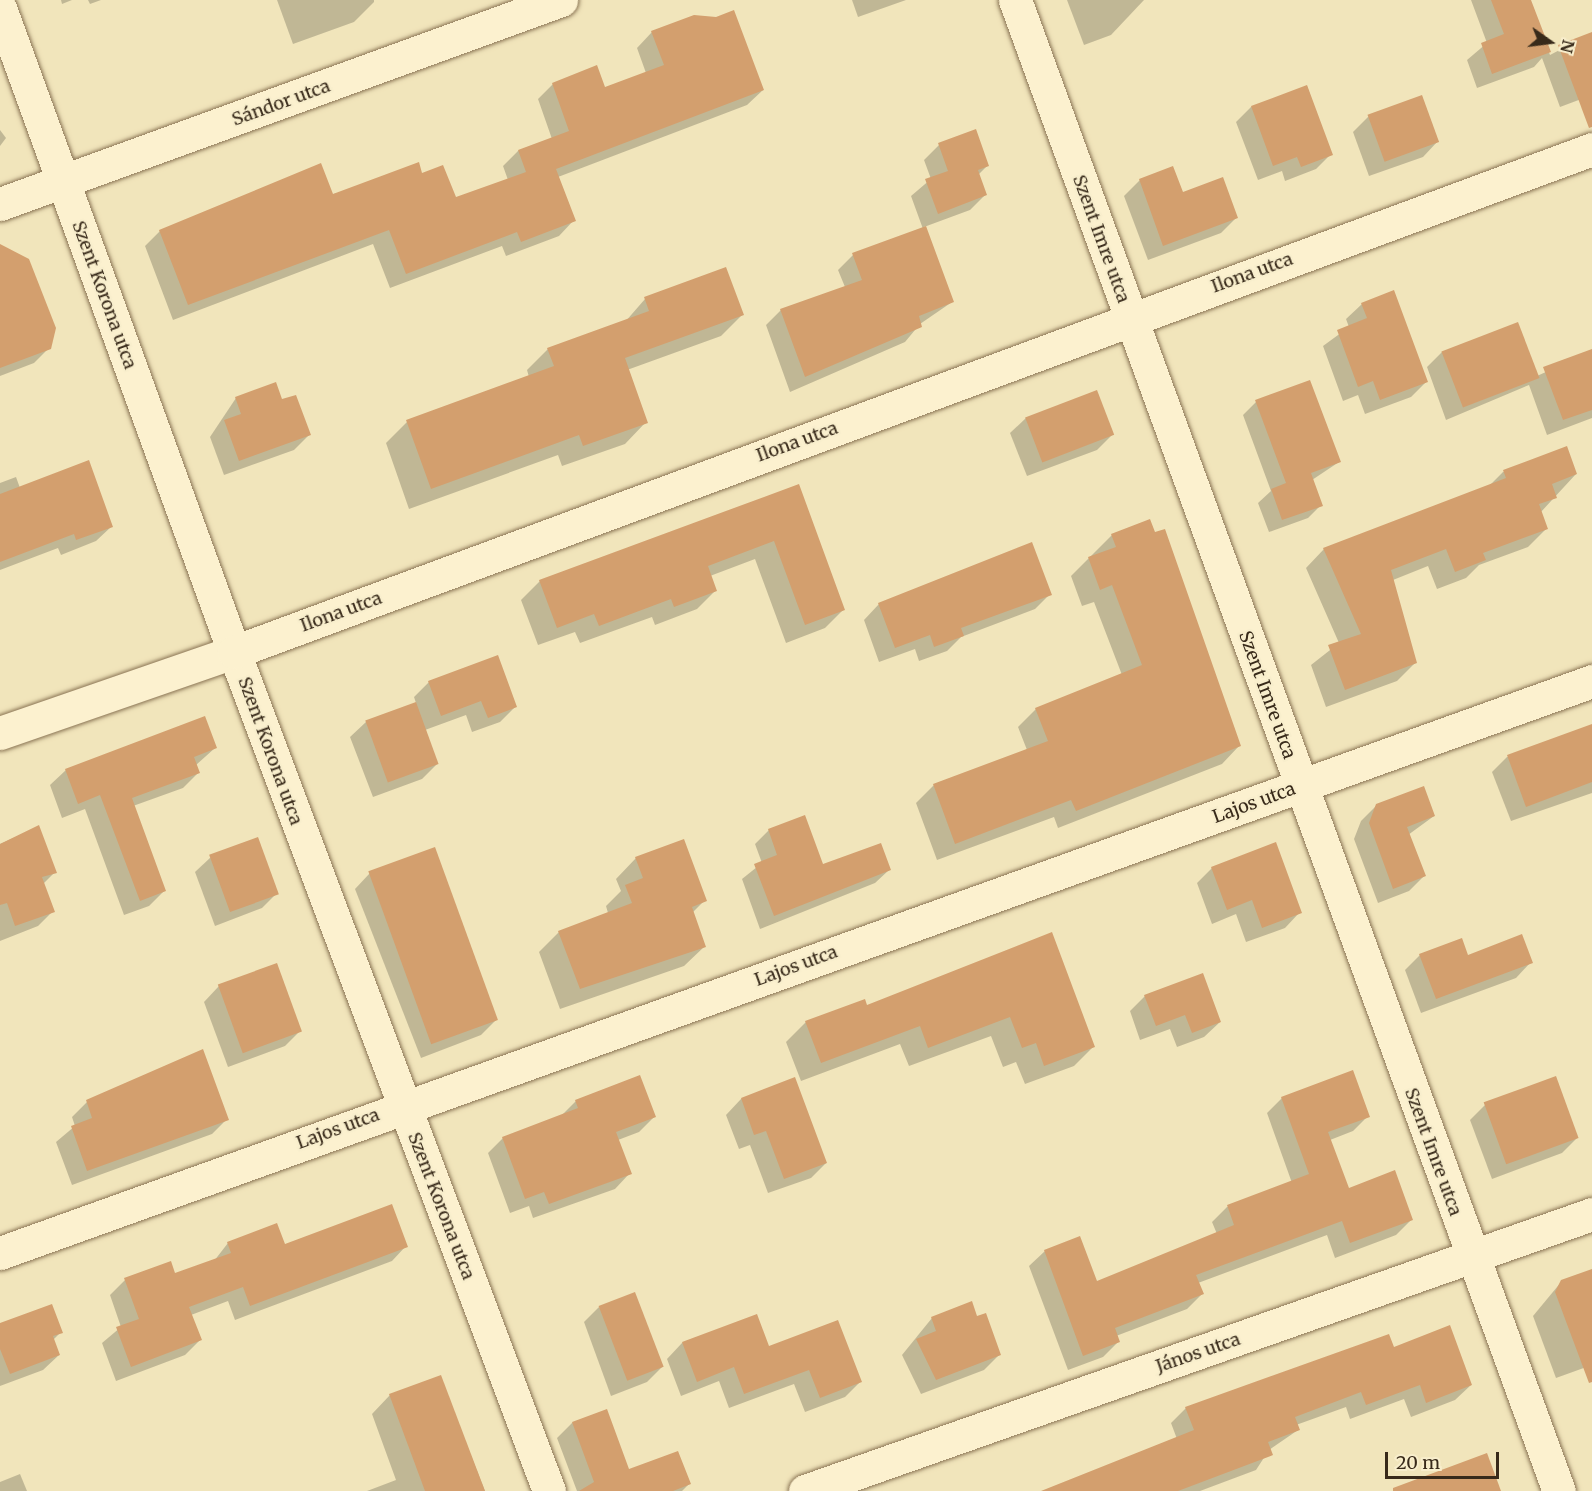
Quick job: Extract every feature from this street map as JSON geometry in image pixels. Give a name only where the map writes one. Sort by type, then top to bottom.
[{"type":"street","name":"Sándor utca","points":[[0,204],[561,0]]},
{"type":"street","name":"Szent Imre utca","points":[[1015,0],[1471,1257],[1559,1491]]},
{"type":"street","name":"Szent Korona utca","points":[[0,8],[234,652],[549,1491]]},
{"type":"street","name":"Ilona utca","points":[[0,733],[234,652],[1130,318],[1592,149]]},
{"type":"street","name":"Lajos utca","points":[[0,1253],[403,1105],[1592,681]]},
{"type":"street","name":"János utca","points":[[805,1491],[1592,1214]]},
{"type":"building","points":[[1491,0],[1531,0],[1551,52],[1492,74],[1481,43],[1504,34]]},
{"type":"building","points":[[734,10],[764,90],[556,169],[576,221],[521,242],[517,232],[406,274],[389,230],[188,305],[159,230],[321,163],[333,194],[419,162],[422,173],[443,165],[456,197],[526,172],[518,150],[569,131],[552,83],[597,65],[605,87],[664,65],[651,31],[694,15],[716,17]]},
{"type":"building","points":[[1592,32],[1592,127],[1589,128],[1558,45]]},
{"type":"building","points":[[1307,85],[1333,155],[1301,167],[1297,157],[1273,166],[1251,106]]},
{"type":"building","points":[[1422,95],[1439,142],[1385,162],[1367,115]]},
{"type":"building","points":[[976,129],[989,166],[978,170],[987,195],[938,214],[925,179],[948,171],[938,143]]},
{"type":"building","points":[[1173,166],[1183,192],[1223,177],[1238,218],[1163,246],[1139,179]]},
{"type":"building","points":[[926,226],[954,302],[919,316],[922,327],[805,377],[780,309],[862,280],[852,253]]},
{"type":"building","points":[[0,244],[29,259],[56,328],[51,349],[0,368]]},
{"type":"building","points":[[726,267],[744,315],[625,358],[648,423],[583,446],[579,435],[431,489],[406,420],[554,366],[547,348],[649,311],[644,297]]},
{"type":"building","points":[[1394,290],[1428,382],[1380,400],[1373,381],[1358,387],[1337,330],[1367,318],[1361,303]]},
{"type":"building","points":[[1518,322],[1540,378],[1463,407],[1441,351]]},
{"type":"building","points":[[1592,349],[1592,410],[1563,420],[1543,367]]},
{"type":"building","points":[[1310,380],[1341,462],[1311,473],[1323,506],[1282,520],[1271,489],[1286,483],[1255,400]]},
{"type":"building","points":[[276,382],[282,399],[296,395],[311,435],[239,461],[224,420],[241,414],[235,397]]},
{"type":"building","points":[[1097,390],[1114,435],[1042,462],[1025,418]]},
{"type":"building","points":[[1567,446],[1577,474],[1552,484],[1557,498],[1539,504],[1548,529],[1483,553],[1486,560],[1455,572],[1446,549],[1391,570],[1417,663],[1345,690],[1328,645],[1361,634],[1323,548],[1506,478],[1503,470]]},
{"type":"building","points":[[89,460],[113,527],[76,540],[74,534],[0,562],[0,494]]},
{"type":"building","points":[[799,484],[845,610],[805,625],[774,541],[708,566],[717,591],[674,607],[671,599],[599,626],[594,614],[557,628],[539,580]]},
{"type":"building","points":[[1150,519],[1155,532],[1165,529],[1241,746],[1076,811],[1071,800],[955,844],[933,784],[1048,741],[1035,708],[1142,665],[1112,585],[1100,590],[1088,557],[1116,547],[1111,534]]},
{"type":"building","points":[[1032,542],[1052,595],[961,628],[964,636],[934,647],[930,635],[895,648],[878,603]]},
{"type":"building","points":[[498,655],[517,707],[488,718],[481,701],[441,716],[428,681]]},
{"type":"building","points":[[416,702],[439,764],[388,782],[365,720]]},
{"type":"building","points":[[205,716],[217,748],[194,757],[200,773],[132,798],[166,891],[140,901],[100,795],[78,804],[65,769]]},
{"type":"building","points":[[1592,724],[1592,782],[1526,807],[1507,755]]},
{"type":"building","points":[[1424,786],[1435,816],[1407,827],[1426,876],[1393,889],[1369,823],[1376,804]]},
{"type":"building","points":[[805,815],[823,864],[881,843],[891,870],[774,916],[754,864],[777,855],[768,829]]},
{"type":"building","points":[[39,825],[57,873],[42,877],[55,912],[15,926],[7,903],[0,905],[0,844]]},
{"type":"building","points":[[258,837],[279,894],[230,912],[209,855]]},
{"type":"building","points":[[684,839],[707,901],[692,907],[706,947],[580,989],[558,931],[632,903],[625,885],[643,878],[635,857]]},
{"type":"building","points":[[1276,842],[1302,913],[1262,928],[1252,900],[1227,910],[1211,867]]},
{"type":"building","points":[[435,847],[498,1020],[431,1044],[368,871]]},
{"type":"building","points":[[1052,932],[1095,1047],[1044,1066],[1036,1043],[1022,1048],[1010,1017],[928,1048],[920,1026],[821,1063],[805,1021],[865,999],[867,1005]]},
{"type":"building","points":[[1522,934],[1533,963],[1436,999],[1419,954],[1462,938],[1468,955]]},
{"type":"building","points":[[277,963],[302,1032],[243,1053],[218,985]]},
{"type":"building","points":[[1203,973],[1221,1022],[1192,1033],[1185,1015],[1156,1026],[1144,995]]},
{"type":"building","points":[[203,1049],[229,1120],[87,1171],[71,1126],[92,1118],[86,1100]]},
{"type":"building","points":[[1353,1070],[1370,1117],[1328,1132],[1349,1188],[1395,1170],[1413,1220],[1350,1243],[1342,1221],[1196,1275],[1204,1294],[1115,1328],[1120,1342],[1083,1356],[1044,1250],[1080,1236],[1097,1281],[1234,1225],[1227,1205],[1309,1174],[1281,1097]]},
{"type":"building","points":[[640,1075],[656,1117],[616,1132],[632,1174],[549,1204],[544,1192],[525,1199],[502,1137],[578,1108],[575,1100]]},
{"type":"building","points":[[1556,1076],[1579,1138],[1506,1164],[1484,1102]]},
{"type":"building","points":[[795,1077],[827,1163],[784,1179],[766,1131],[754,1135],[741,1098]]},
{"type":"building","points":[[392,1204],[408,1247],[250,1306],[243,1287],[189,1307],[202,1340],[131,1367],[116,1327],[139,1319],[124,1278],[171,1261],[175,1273],[231,1253],[227,1242],[277,1223],[285,1244]]},
{"type":"building","points":[[1592,1269],[1592,1382],[1589,1383],[1555,1292],[1561,1280]]},
{"type":"building","points":[[635,1292],[664,1367],[627,1381],[599,1306]]},
{"type":"building","points":[[972,1301],[977,1316],[986,1313],[1001,1355],[936,1380],[916,1339],[936,1331],[931,1317]]},
{"type":"building","points":[[52,1304],[63,1333],[53,1336],[60,1355],[10,1374],[0,1349],[0,1323]]},
{"type":"building","points":[[757,1314],[769,1346],[838,1320],[862,1382],[820,1398],[809,1370],[744,1394],[734,1367],[697,1382],[682,1342]]},
{"type":"building","points":[[1450,1325],[1472,1385],[1426,1403],[1420,1385],[1366,1405],[1361,1392],[1295,1417],[1300,1430],[1268,1442],[1273,1455],[1178,1491],[1041,1491],[1194,1430],[1185,1407],[1389,1334],[1394,1347]]},
{"type":"building","points":[[441,1375],[485,1491],[425,1491],[389,1394]]},
{"type":"building","points":[[607,1409],[629,1469],[678,1451],[691,1484],[673,1491],[579,1491],[594,1482],[572,1422]]},
{"type":"building","points":[[1487,1453],[1501,1491],[1393,1491],[1393,1488]]}]
